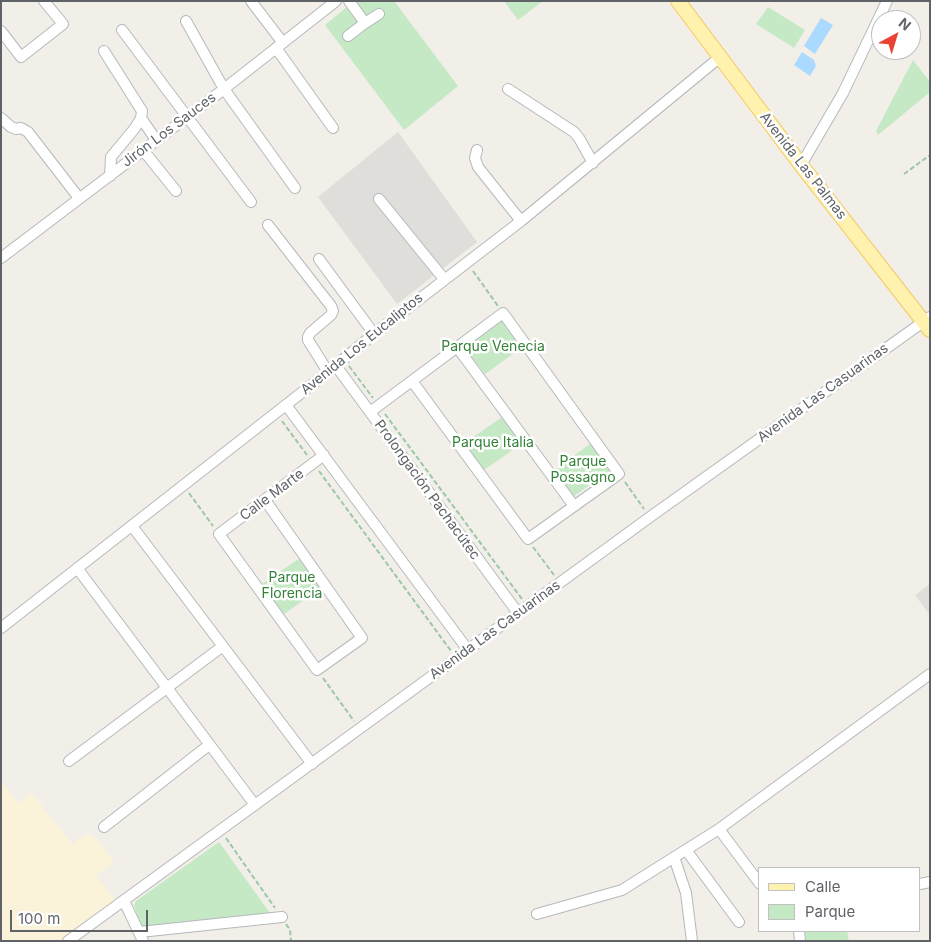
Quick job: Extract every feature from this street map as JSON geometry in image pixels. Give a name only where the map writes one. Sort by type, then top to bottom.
[{"type":"main road","name":"Avenida Las Palmas","points":[[678,1],[801,165],[928,323]]},
{"type":"street","points":[[1,30],[21,57],[63,24],[44,1]]},
{"type":"street","points":[[251,1],[333,128]]},
{"type":"street","name":"Jirón Los Sauces","points":[[1,258],[224,89],[336,1]]},
{"type":"street","points":[[349,1],[365,23]]},
{"type":"street","points":[[801,165],[839,100],[887,1]]},
{"type":"street","points":[[348,36],[379,14]]},
{"type":"street","points":[[186,21],[224,89],[295,188]]},
{"type":"street","points":[[122,30],[251,202]]},
{"type":"street","points":[[104,51],[142,111],[140,118],[111,157],[110,176]]},
{"type":"street","name":"Avenida Los Eucaliptos","points":[[1,628],[444,279],[521,221],[719,58]]},
{"type":"street","points":[[508,89],[574,132],[593,163]]},
{"type":"street","points":[[1,118],[11,127],[16,129],[22,128],[28,132],[79,198]]},
{"type":"street","points":[[140,118],[156,140]]},
{"type":"street","points":[[143,150],[176,191]]},
{"type":"street","points":[[477,150],[475,158],[478,167],[521,221]]},
{"type":"street","points":[[379,198],[444,279]]},
{"type":"street","name":"Prolongación Pachacútec","points":[[268,225],[333,311],[331,315],[310,333],[308,340],[370,412],[518,614]]},
{"type":"street","points":[[319,259],[374,334]]},
{"type":"street","points":[[370,412],[503,313],[619,474],[528,540],[412,381]]},
{"type":"street","name":"Avenida Las Casuarinas","points":[[68,941],[650,518],[928,323]]},
{"type":"street","points":[[457,347],[574,506]]},
{"type":"street","points":[[286,405],[468,650]]},
{"type":"street","name":"Calle Marte","points":[[219,534],[324,455]]},
{"type":"street","points":[[219,534],[317,670],[362,638],[265,500]]},
{"type":"street","points":[[132,526],[312,764]]},
{"type":"street","points":[[77,568],[255,805]]},
{"type":"street","points":[[69,761],[223,646]]},
{"type":"street","points":[[537,914],[622,890],[719,829],[930,674]]},
{"type":"street","points":[[104,827],[209,745]]},
{"type":"street","points":[[719,829],[758,881]]},
{"type":"street","points":[[686,850],[739,922]]},
{"type":"street","points":[[674,857],[686,892],[692,941]]},
{"type":"street","points":[[124,901],[141,936],[282,917]]},
{"type":"path","points":[[904,174],[930,155]]},
{"type":"path","points":[[467,263],[503,313]]},
{"type":"path","points":[[344,359],[527,607]]},
{"type":"path","points":[[276,413],[456,658]]},
{"type":"path","points":[[619,474],[650,518]]},
{"type":"path","points":[[184,485],[219,534]]},
{"type":"path","points":[[528,540],[560,583]]},
{"type":"path","points":[[317,670],[360,729]]},
{"type":"path","points":[[220,830],[282,917],[290,930],[291,941]]},
{"type":"shaded area","points":[[398,132],[477,242],[397,304],[318,197]]},
{"type":"shaded area","points":[[930,584],[930,615],[915,595]]},
{"type":"green space","points":[[356,1],[394,1],[458,86],[404,130],[325,25],[348,6],[356,3]]},
{"type":"green space","points":[[504,1],[543,1],[518,20]]},
{"type":"green space","points":[[768,7],[805,30],[794,48],[756,24]]},
{"type":"green space","points":[[913,60],[930,82],[930,92],[878,135],[876,131]]},
{"type":"green space","name":"Parque Venecia","points":[[502,321],[521,348],[485,374],[465,348]]},
{"type":"green space","name":"Parque Italia","points":[[502,417],[521,444],[484,470],[465,443]]},
{"type":"green space","name":"Parque Possagno","points":[[591,443],[611,470],[574,496],[555,470]]},
{"type":"green space","name":"Parque Florencia","points":[[300,558],[321,588],[284,614],[262,584]]},
{"type":"green space","points":[[219,842],[270,913],[143,928],[134,906],[136,901]]},
{"type":"green space","points":[[803,932],[847,932],[849,941],[804,941]]},
{"type":"sand","points":[[1,781],[18,803],[31,792],[72,844],[86,834],[98,840],[114,863],[96,875],[117,903],[64,941],[4,941],[1,938]]},
{"type":"water","points":[[821,18],[833,25],[815,54],[804,46]]},
{"type":"water","points":[[802,52],[814,60],[816,66],[810,76],[794,65]]}]
